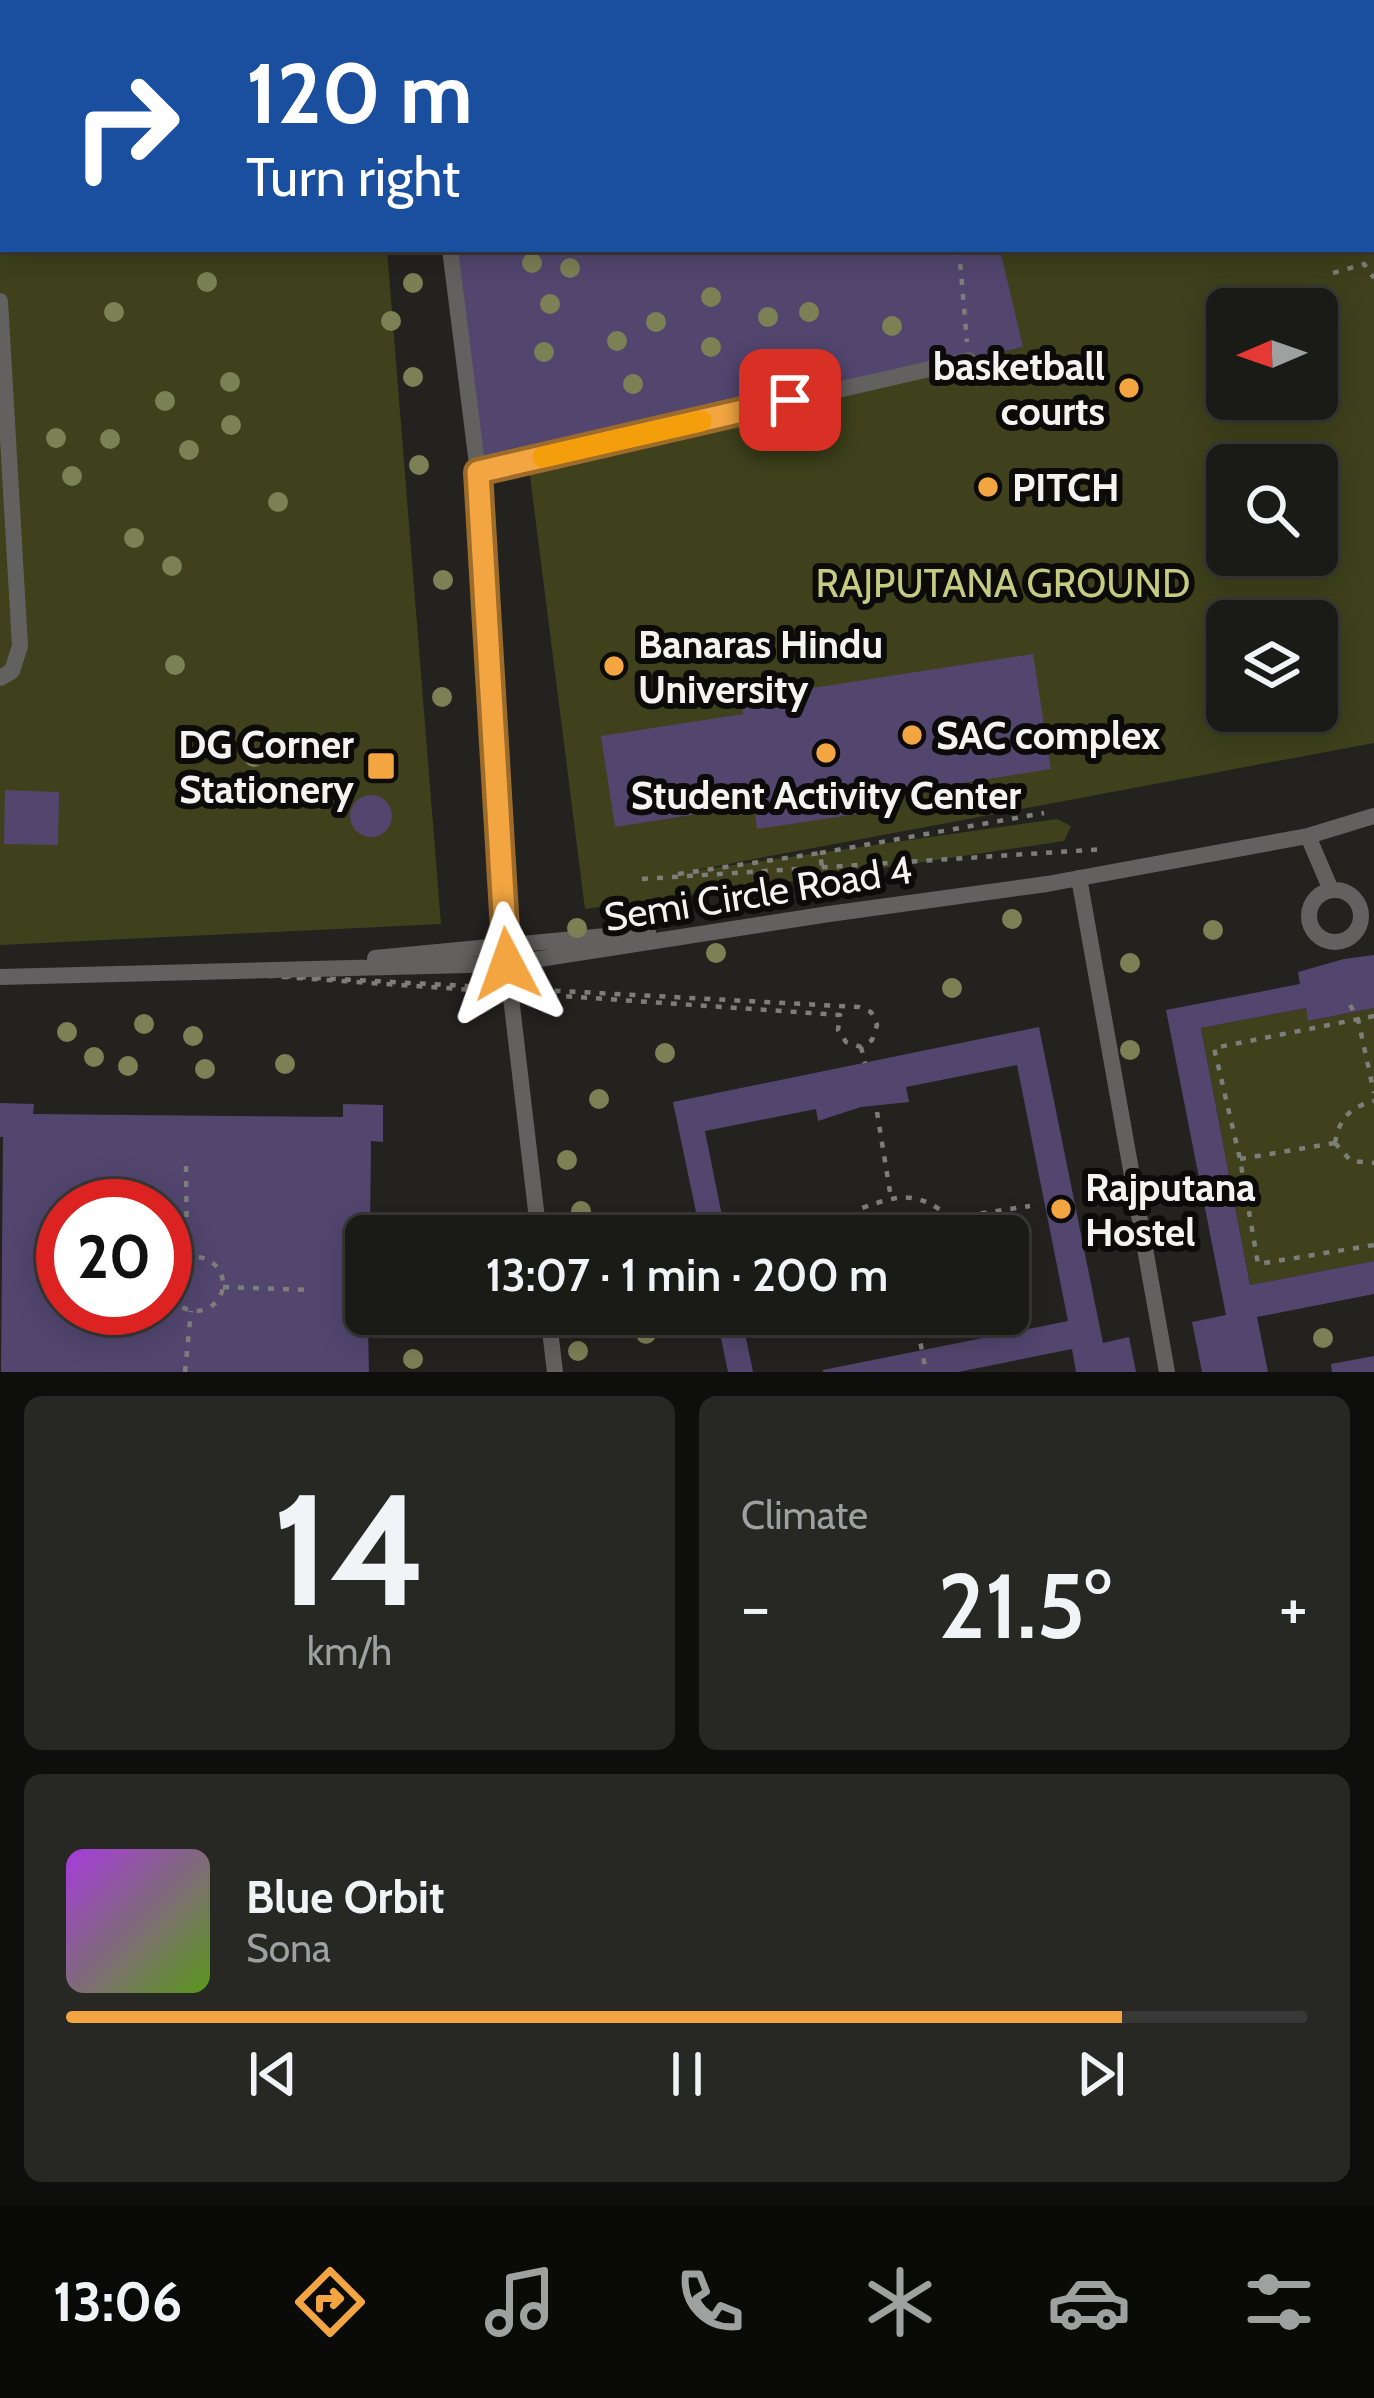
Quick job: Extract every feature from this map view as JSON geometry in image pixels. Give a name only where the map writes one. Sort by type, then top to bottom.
[{"type":"lane","points":[[450,252],[478,472],[506,955],[536,1215]]},
{"type":"lane","points":[[0,301],[20,646],[12,671],[0,678]]},
{"type":"lane","points":[[478,472],[969,360]]},
{"type":"lane","name":"Semi Circle Road 4","points":[[0,977],[225,973],[506,955],[1079,878],[1309,836],[1374,816]]},
{"type":"lane","points":[[1309,836],[1331,890]]},
{"type":"lane","points":[[1079,878],[1167,1372]]},
{"type":"lane","points":[[1331,890],[1353,896],[1359,906],[1358,928],[1342,950],[1321,938],[1310,921],[1314,901],[1331,890]]},
{"type":"lane","points":[[550,1335],[554,1372]]},
{"type":"path","points":[[959,252],[969,360]]},
{"type":"path","points":[[1333,273],[1364,264],[1374,278]]},
{"type":"path","points":[[1044,813],[642,879],[1118,848]]},
{"type":"path","points":[[820,853],[829,914]]},
{"type":"path","points":[[225,973],[859,1007],[871,1012],[877,1025],[872,1040],[861,1047]]},
{"type":"path","points":[[510,990],[840,1015],[838,1030],[846,1042],[861,1047]]},
{"type":"path","points":[[1335,1143],[1338,1125],[1374,1097],[1358,1019],[1350,1005]]},
{"type":"path","points":[[1374,1016],[1214,1048],[1258,1264],[1374,1245]]},
{"type":"path","points":[[861,1047],[865,1063]]},
{"type":"path","points":[[877,1112],[891,1198]]},
{"type":"path","points":[[1240,1159],[1335,1143]]},
{"type":"path","points":[[1335,1143],[1351,1161],[1374,1163]]},
{"type":"path","points":[[186,1166],[186,1179]]},
{"type":"path","points":[[860,1215],[862,1208],[891,1198],[913,1197],[931,1202],[947,1215]]},
{"type":"path","points":[[971,1215],[1030,1206]]},
{"type":"path","points":[[192,1259],[207,1259],[215,1265],[223,1288],[210,1308],[192,1311]]},
{"type":"path","points":[[223,1288],[311,1290]]},
{"type":"path","points":[[185,1372],[188,1335]]},
{"type":"path","points":[[919,1335],[926,1372]]},
{"type":"green space","points":[[0,252],[387,252],[441,924],[0,945]]},
{"type":"green space","name":"RAJPUTANA GROUND","points":[[1001,252],[1374,252],[1374,743],[685,872],[1057,819],[1071,826],[1064,841],[585,909],[529,468],[1022,347]]},
{"type":"green space","points":[[1306,1008],[1309,1021],[1374,1008],[1374,1261],[1250,1285],[1201,1028]]},
{"type":"building","points":[[450,252],[1001,252],[1023,347],[478,472]]},
{"type":"building","name":"Student Activity Center","points":[[1033,654],[1051,769],[862,799],[864,813],[757,829],[754,805],[615,827],[601,736],[743,714],[741,699]]},
{"type":"building","points":[[5,790],[59,792],[58,845],[4,844]]},
{"type":"building","points":[[371,795],[386,801],[392,816],[386,831],[371,837],[356,831],[350,816],[356,801]]},
{"type":"building","points":[[1374,955],[1374,1008],[1308,1021],[1306,1008],[1201,1028],[1250,1285],[1374,1261],[1374,1294],[1257,1317],[1268,1372],[1202,1372],[1192,1322],[1226,1315],[1166,1010],[1300,984],[1298,972]]},
{"type":"building","name":"Rajputana Hostel","points":[[1039,1027],[1103,1343],[1129,1337],[1136,1372],[1076,1372],[1072,1349],[958,1372],[823,1372],[998,1335],[1029,1335],[1029,1329],[1068,1321],[1017,1065],[906,1087],[909,1102],[861,1107],[818,1121],[816,1109],[705,1131],[722,1215],[697,1215],[673,1102]]},
{"type":"building","points":[[0,1103],[34,1104],[33,1114],[343,1117],[343,1104],[383,1105],[383,1142],[371,1141],[370,1215],[345,1215],[345,1335],[368,1335],[369,1372],[1,1372]]},
{"type":"building","points":[[720,1335],[745,1335],[753,1372],[728,1372]]},
{"type":"building","points":[[1374,1356],[1374,1372],[1332,1372],[1331,1364]]},
{"type":"slow traffic","points":[[543,457],[701,421]]},
{"type":"place","name":"basketball courts","points":[[1129,388]]},
{"type":"place","name":"PITCH","points":[[988,487]]},
{"type":"place","name":"Banaras Hindu University","points":[[614,666]]},
{"type":"place","name":"SAC complex","points":[[912,735]]},
{"type":"place","name":"Student Activity Center","points":[[826,753]]},
{"type":"place","name":"DG Corner Stationery","points":[[381,766]]},
{"type":"place","name":"Rajputana Hostel","points":[[1061,1209]]},
{"type":"route","points":[[507,964],[478,472],[790,400]]}]
